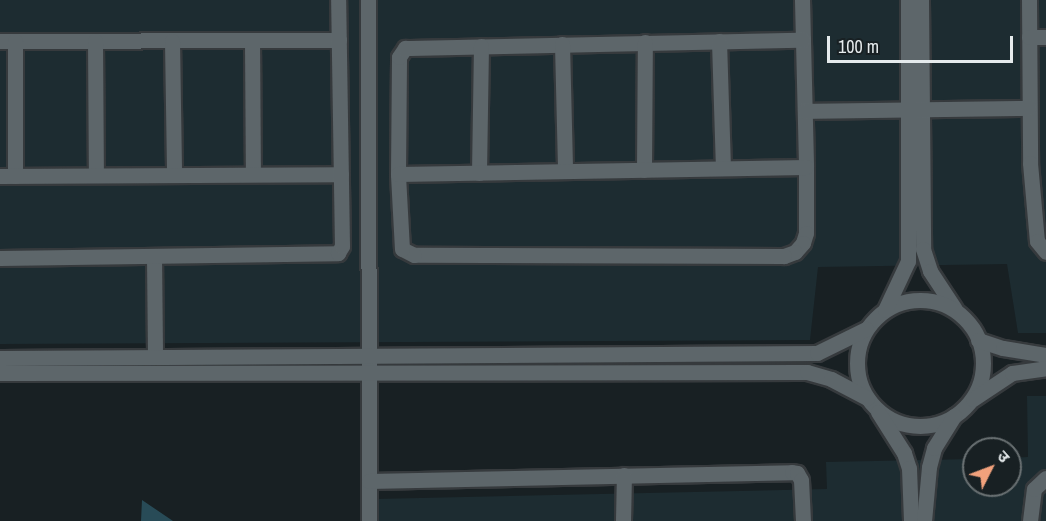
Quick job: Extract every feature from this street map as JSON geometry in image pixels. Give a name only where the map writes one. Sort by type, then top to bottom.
[{"type":"street","points":[[0,258],[338,253],[342,246],[338,0]]},
{"type":"street","points":[[369,0],[369,521]]},
{"type":"street","points":[[802,0],[803,40],[804,111],[806,167],[806,233],[803,243],[795,252],[784,256],[414,255],[402,249],[398,174],[401,52],[409,46],[803,40]]},
{"type":"street","points":[[908,0],[923,249],[930,271],[978,340],[982,353],[982,373],[976,391],[969,402]]},
{"type":"street","points":[[885,310],[908,261],[921,0]]},
{"type":"street","points":[[1029,0],[1030,163],[1037,241],[1046,252]]},
{"type":"street","points":[[1029,37],[1046,37]]},
{"type":"street","points":[[172,40],[174,175]]},
{"type":"street","points":[[252,40],[253,174]]},
{"type":"street","points":[[339,40],[7,41],[8,176],[341,174]]},
{"type":"street","points":[[95,41],[96,175]]},
{"type":"street","points":[[719,41],[723,168]]},
{"type":"street","points":[[644,170],[645,42]]},
{"type":"street","points":[[562,44],[565,171]]},
{"type":"street","points":[[479,172],[481,46]]},
{"type":"street","points":[[804,111],[1029,108]]},
{"type":"street","points":[[1030,163],[1046,163]]},
{"type":"street","points":[[398,174],[806,167]]},
{"type":"street","points":[[154,256],[155,357]]},
{"type":"street","points":[[0,373],[817,353],[866,329],[885,310],[896,304],[922,300],[936,302],[959,314]]},
{"type":"street","points":[[866,329],[858,352],[857,364],[862,387],[904,453],[909,468],[911,521]]},
{"type":"street","points":[[978,340],[1003,348],[1046,355]]},
{"type":"street","points":[[0,358],[155,357],[807,372],[831,378],[867,398]]},
{"type":"street","points":[[924,521],[929,467],[934,448],[954,416],[969,402],[1012,373],[1046,369]]},
{"type":"street","points":[[879,412],[900,423],[918,426],[937,424],[954,416]]},
{"type":"street","points":[[369,481],[797,473],[802,484],[803,521]]},
{"type":"street","points":[[623,521],[624,475]]},
{"type":"street","points":[[1030,521],[1034,489],[1046,478]]},
{"type":"shaded area","points":[[0,0],[1046,0],[1046,333],[1018,333],[1007,264],[818,267],[810,340],[0,344]]},
{"type":"shaded area","points":[[1027,396],[1046,396],[1046,521],[375,521],[376,499],[827,489],[826,462],[962,459],[962,497],[1022,497],[1022,457],[1028,457]]},
{"type":"shaded area","points":[[142,500],[173,521],[141,521]]}]
